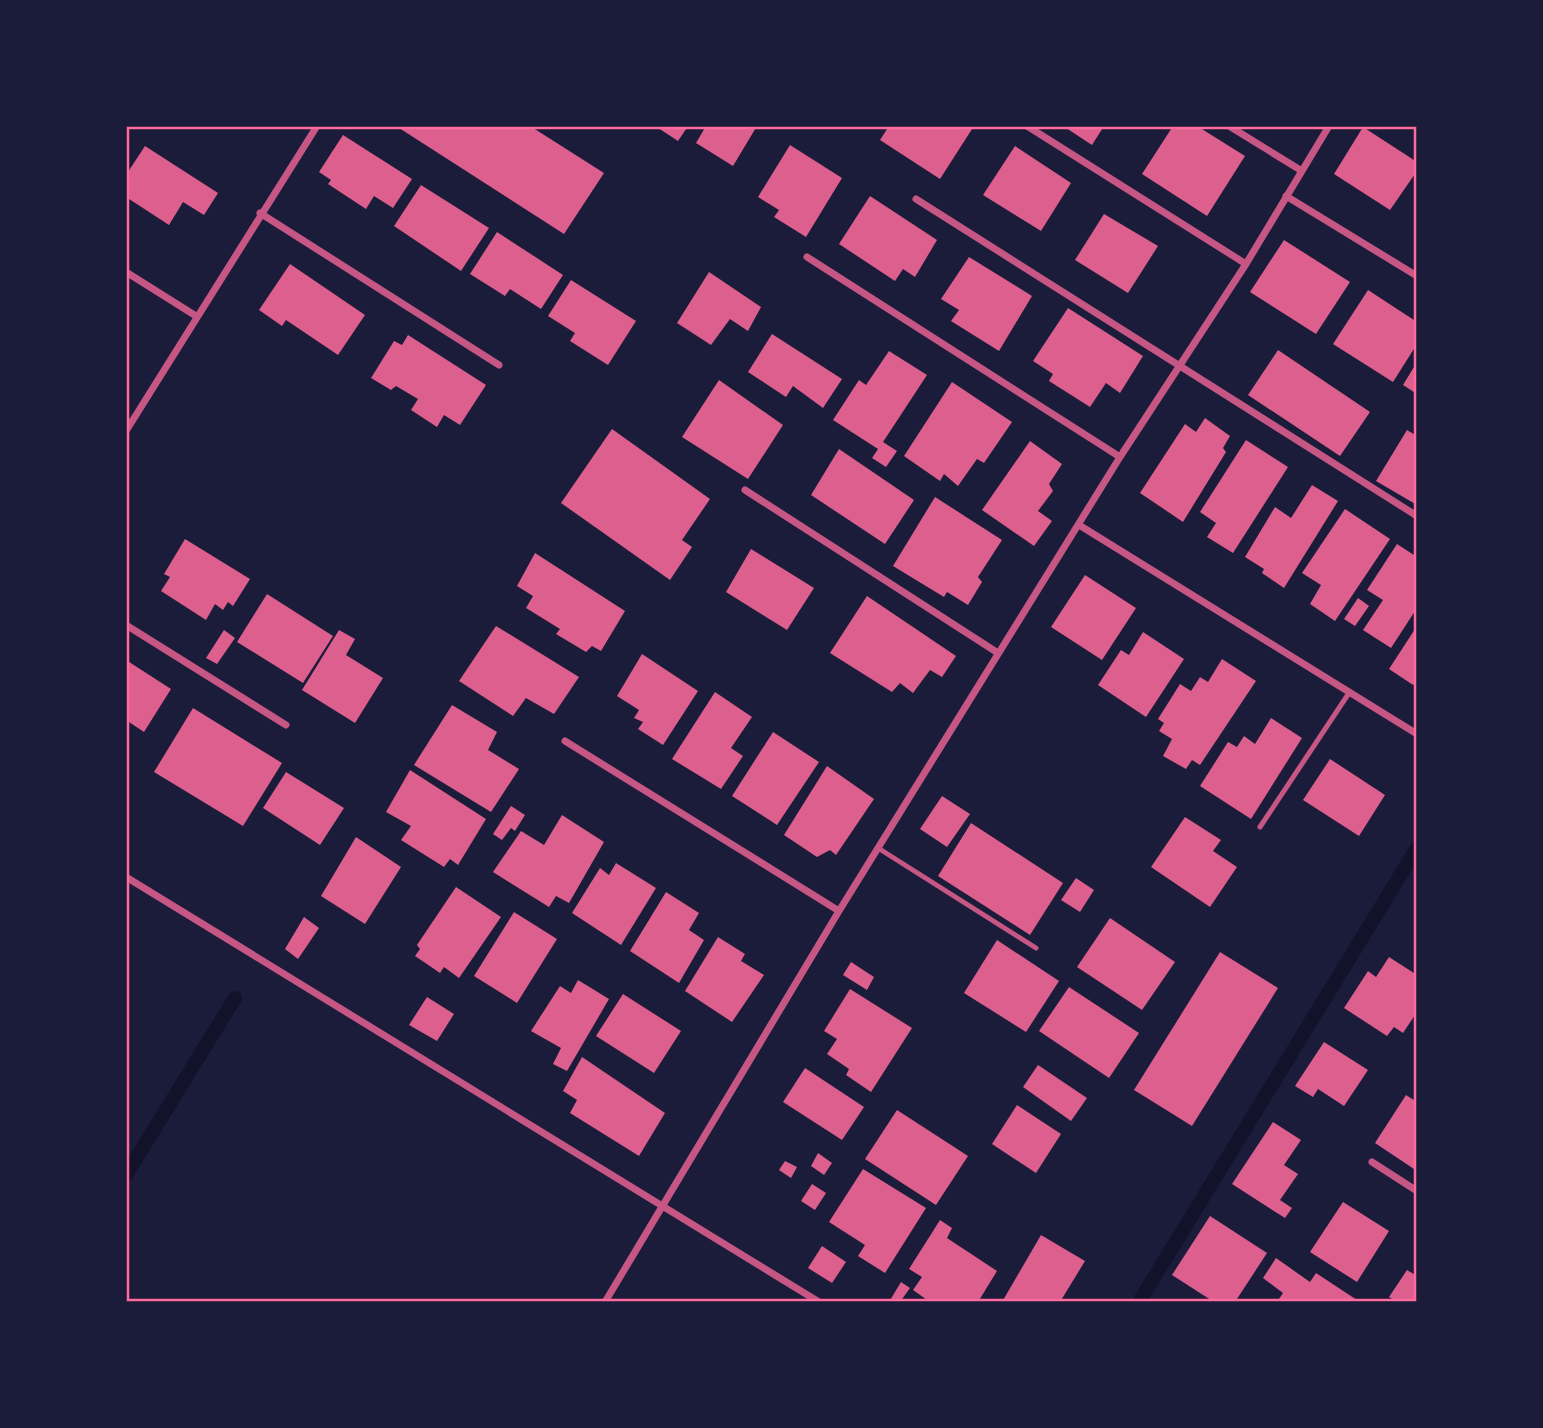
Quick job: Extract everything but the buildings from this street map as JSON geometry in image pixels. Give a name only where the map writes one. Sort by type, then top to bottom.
[{"type":"street","points":[[126,431],[317,126]]},
{"type":"street","points":[[1027,126],[1246,264]]},
{"type":"street","points":[[1230,126],[1302,171]]},
{"type":"street","points":[[605,1302],[839,911],[1120,457],[1246,264],[1329,126]]},
{"type":"street","points":[[1286,195],[1417,276]]},
{"type":"street","points":[[916,199],[1417,516]]},
{"type":"street","points":[[260,214],[499,365]]},
{"type":"street","points":[[807,257],[1120,457]]},
{"type":"street","points":[[126,272],[197,316]]},
{"type":"street","points":[[745,490],[998,653]]},
{"type":"street","points":[[1079,525],[1417,734]]},
{"type":"street","points":[[126,625],[286,725]]},
{"type":"street","points":[[565,741],[839,911]]},
{"type":"street","points":[[126,877],[819,1302]]},
{"type":"street","points":[[1372,1162],[1417,1191]]},
{"type":"lane","points":[[1260,827],[1349,693]]},
{"type":"lane","points":[[878,848],[1036,948]]},
{"type":"waterway","points":[[1139,1302],[1417,848]]},
{"type":"waterway","points":[[126,1175],[235,998]]}]
